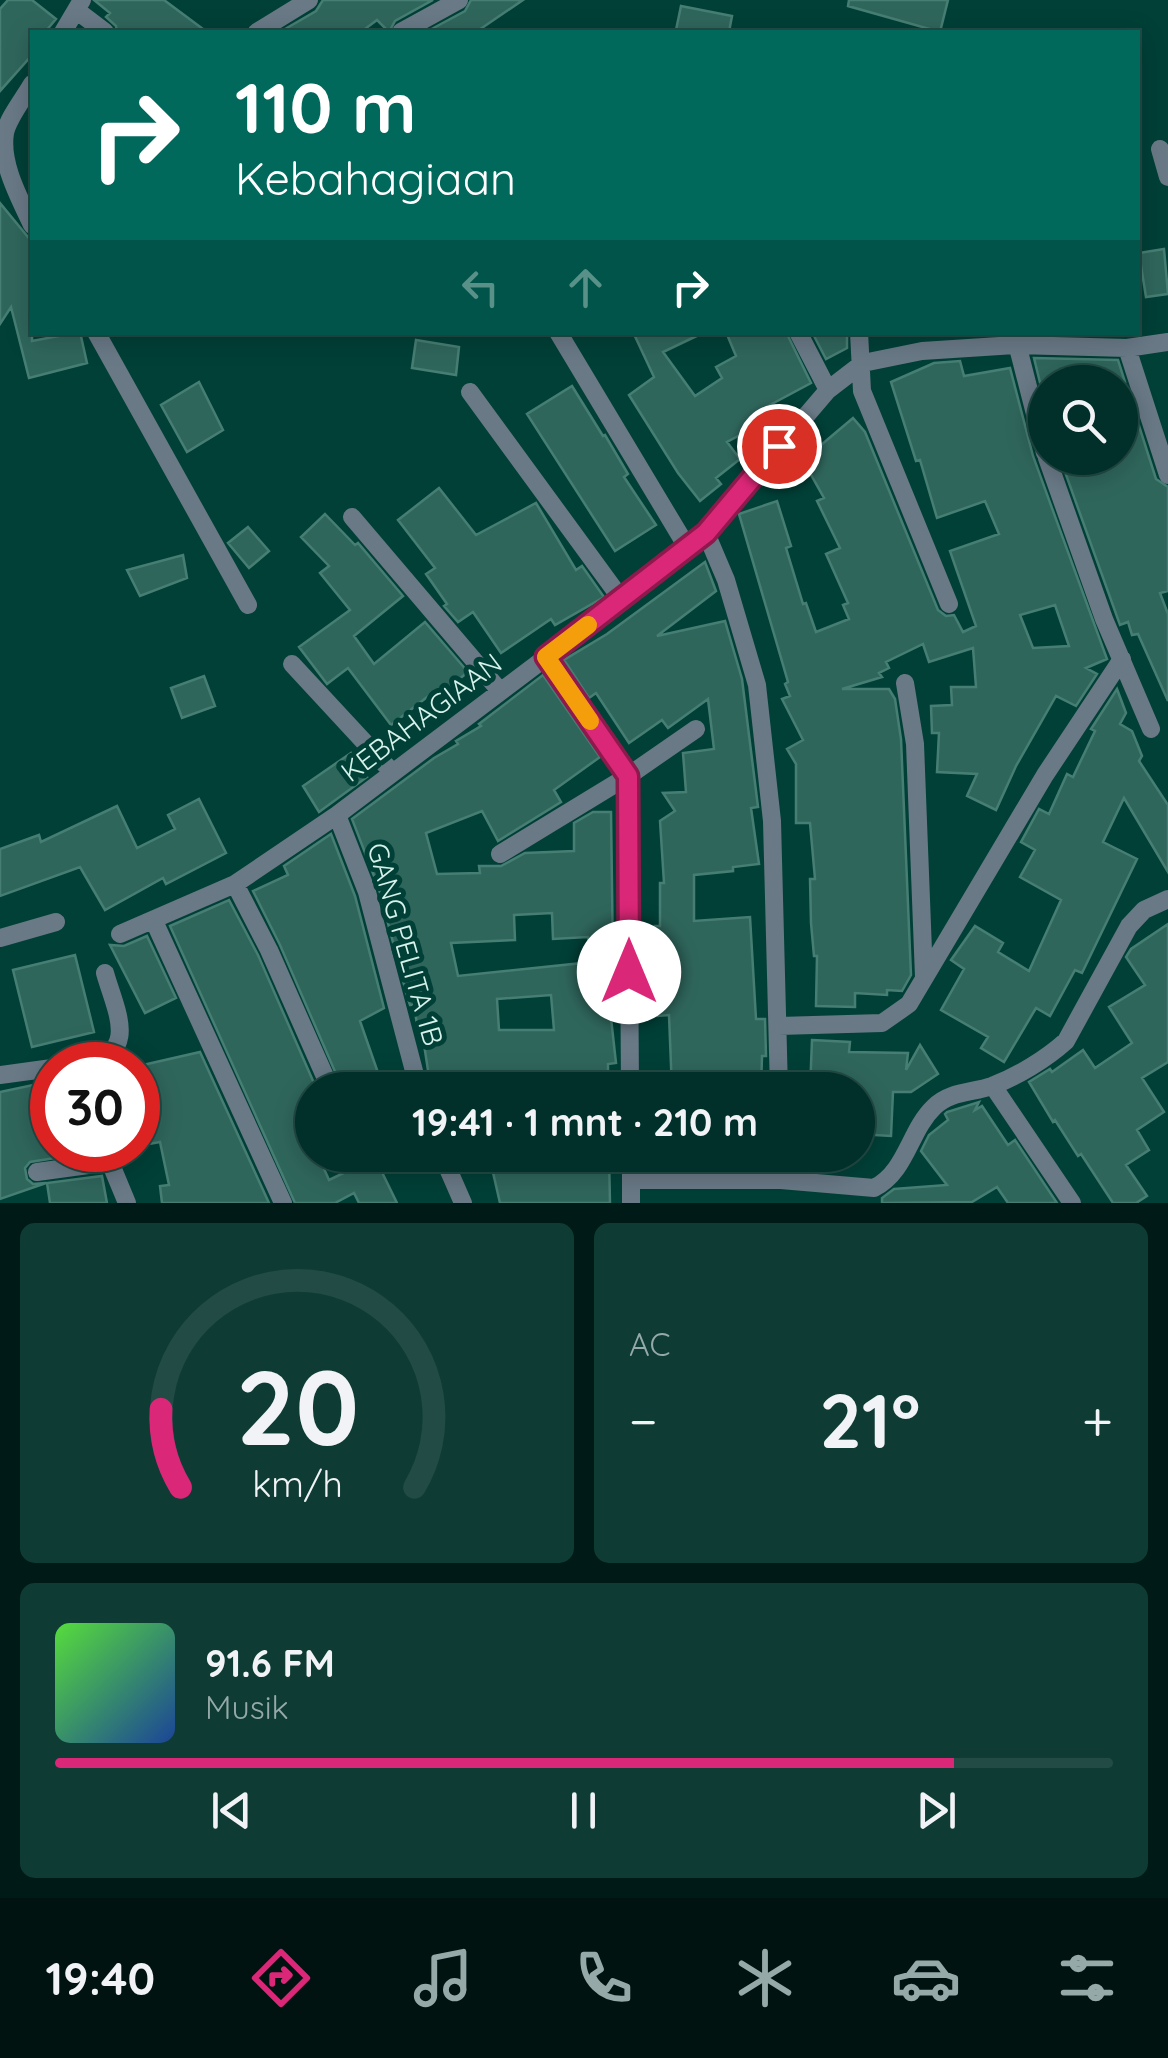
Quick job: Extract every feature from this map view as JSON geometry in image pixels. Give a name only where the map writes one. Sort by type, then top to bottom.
[{"type":"street","points":[[259,30],[310,0]]},
{"type":"street","points":[[405,30],[459,0]]},
{"type":"street","points":[[64,30],[79,5],[103,30]]},
{"type":"street","points":[[30,87],[2,130],[14,184],[30,220]]},
{"type":"street","points":[[1160,149],[1168,176]]},
{"type":"street","points":[[98,335],[248,605]]},
{"type":"street","points":[[560,335],[687,547]]},
{"type":"street","points":[[800,335],[828,390]]},
{"type":"street","points":[[859,335],[862,391],[950,604]]},
{"type":"street","points":[[1014,339],[1028,390]]},
{"type":"street","name":"KEBAHAGIAAN","points":[[120,934],[236,884],[337,815],[622,600],[706,533],[828,390],[863,362],[1014,339],[1088,340],[1127,348],[1168,342]]},
{"type":"street","points":[[1127,348],[1168,475]]},
{"type":"street","points":[[470,392],[622,600]]},
{"type":"street","points":[[1053,475],[1104,619],[1151,729]]},
{"type":"street","points":[[352,517],[500,691]]},
{"type":"street","points":[[706,533],[726,580],[757,685],[772,821],[780,1072]]},
{"type":"street","points":[[546,657],[628,776],[630,1072]]},
{"type":"street","points":[[779,1026],[882,1024],[909,1004],[1045,776],[1122,659]]},
{"type":"street","points":[[292,664],[393,773]]},
{"type":"street","points":[[905,683],[915,744],[924,978]]},
{"type":"street","points":[[500,854],[628,776],[696,729]]},
{"type":"street","name":"GANG PELITA 1B","points":[[337,815],[366,892],[414,1072]]},
{"type":"street","points":[[236,884],[323,1072]]},
{"type":"street","points":[[632,1180],[781,1180],[874,1188],[896,1172],[933,1107],[946,1097],[993,1086],[1050,1056],[1066,1041],[1129,926],[1144,910],[1168,899]]},
{"type":"street","points":[[154,921],[283,1203]]},
{"type":"street","points":[[0,938],[56,922]]},
{"type":"street","points":[[105,974],[122,1036],[120,1042]]},
{"type":"street","points":[[2,1069],[30,1068]]},
{"type":"street","points":[[993,1086],[1072,1203]]},
{"type":"street","points":[[114,1172],[127,1203]]},
{"type":"street","points":[[449,1172],[463,1203]]},
{"type":"street","points":[[630,1203],[632,1172]]},
{"type":"street","points":[[781,1172],[781,1180]]},
{"type":"building","points":[[8,0],[32,0],[56,19],[47,30],[30,30],[30,57],[0,91],[0,9]]},
{"type":"building","points":[[94,0],[164,0],[204,30],[117,30],[106,17],[110,13]]},
{"type":"building","points":[[323,0],[433,0],[395,21],[390,30],[377,20],[364,30],[283,30],[316,11]]},
{"type":"building","points":[[471,0],[523,0],[479,30],[430,30],[465,11]]},
{"type":"building","points":[[849,0],[948,0],[940,30],[848,6]]},
{"type":"building","points":[[681,6],[732,16],[729,30],[676,30]]},
{"type":"building","points":[[0,203],[30,240],[32,341],[81,335],[87,363],[29,378],[11,307],[0,324]]},
{"type":"building","points":[[1164,249],[1168,294],[1146,297],[1140,253]]},
{"type":"building","points":[[634,335],[699,335],[663,352],[695,396],[722,378],[716,367],[736,356],[727,335],[787,335],[811,383],[770,405],[776,416],[727,442],[740,459],[716,478],[721,484],[700,501],[629,395],[654,377]]},
{"type":"building","points":[[814,335],[847,335],[847,348],[826,359]]},
{"type":"building","points":[[416,340],[459,347],[456,375],[412,368]]},
{"type":"building","points":[[1034,358],[1118,360],[1120,365],[1036,365]]},
{"type":"building","points":[[960,361],[964,376],[1010,368],[1028,437],[1028,475],[1040,475],[1107,659],[1086,668],[1097,674],[1076,706],[1056,696],[996,810],[967,796],[977,774],[937,772],[939,733],[932,733],[931,706],[952,705],[951,687],[976,687],[973,648],[929,662],[923,644],[886,662],[889,668],[879,673],[882,677],[842,689],[889,689],[895,699],[901,739],[911,975],[902,991],[887,990],[887,995],[855,993],[855,1007],[816,1006],[817,956],[810,879],[815,879],[810,823],[796,823],[796,764],[787,749],[803,740],[782,699],[790,696],[785,684],[788,682],[739,514],[777,501],[791,546],[786,548],[816,632],[849,619],[843,605],[848,603],[826,554],[840,548],[817,501],[824,498],[797,450],[818,439],[821,445],[853,418],[865,432],[938,610],[946,616],[954,615],[963,632],[976,626],[950,551],[999,534],[985,501],[937,518],[891,382],[934,363]],"holes":[[[1055,605],[1069,646],[1033,648],[1020,615]]]},
{"type":"building","points":[[199,382],[223,430],[187,452],[161,405]]},
{"type":"building","points":[[572,386],[656,525],[615,551],[527,414]]},
{"type":"building","points":[[1138,423],[1156,479],[1168,487],[1168,591],[1160,593],[1168,614],[1168,701],[1138,634],[1132,635],[1128,622],[1120,625],[1066,475],[1138,475]]},
{"type":"building","points":[[439,488],[476,535],[536,503],[576,570],[582,566],[604,597],[555,625],[551,619],[501,653],[473,612],[458,622],[444,606],[447,604],[426,574],[435,568],[398,520]]},
{"type":"building","points":[[325,514],[355,545],[358,543],[403,596],[354,636],[374,664],[425,622],[468,672],[439,695],[435,691],[391,725],[348,668],[327,684],[299,647],[350,610],[320,573],[329,566],[301,537]]},
{"type":"building","points":[[248,527],[269,551],[249,568],[228,543]]},
{"type":"building","points":[[183,555],[187,578],[140,596],[127,570]]},
{"type":"building","points":[[705,562],[716,591],[657,636],[725,621],[742,679],[758,807],[751,808],[759,864],[694,875],[694,921],[750,917],[756,1019],[765,1019],[766,1056],[762,1056],[762,1072],[671,1072],[669,1015],[658,1016],[660,975],[655,926],[660,926],[660,883],[664,883],[660,821],[675,811],[663,793],[686,792],[683,753],[714,749],[708,699],[668,728],[662,720],[629,743],[596,693],[589,698],[564,660],[607,634]]},
{"type":"building","points":[[543,675],[600,757],[554,790],[561,802],[498,841],[482,811],[426,833],[437,874],[480,873],[479,866],[501,866],[525,853],[574,851],[574,823],[593,812],[611,812],[613,961],[590,962],[588,937],[553,939],[552,913],[514,915],[515,940],[451,943],[458,976],[583,963],[585,996],[609,1000],[616,1063],[608,1064],[608,1072],[428,1072],[422,1031],[418,1031],[414,1005],[410,1005],[407,996],[379,889],[352,819],[481,726]],"holes":[[[551,995],[554,1030],[499,1030],[497,999]]]},
{"type":"building","points":[[204,676],[215,706],[182,718],[171,688]]},
{"type":"building","points":[[1117,689],[1126,713],[1120,724],[1132,731],[1142,756],[1139,761],[1168,805],[1168,872],[1124,798],[1103,842],[1137,859],[1082,973],[1075,970],[1050,1016],[1036,1008],[1004,1062],[981,1048],[988,1037],[941,1010],[964,969],[951,960],[975,926],[1003,943],[998,952],[1029,971],[1061,900],[1020,877],[1035,850],[1021,842],[1039,809],[1049,814],[1067,774],[1073,777],[1095,731],[1091,729]]},
{"type":"building","points":[[351,753],[367,777],[319,812],[303,786]]},
{"type":"building","points":[[199,799],[226,853],[166,884],[163,878],[105,910],[80,867],[0,896],[0,849],[39,835],[41,842],[117,806],[137,848],[175,829],[168,815]]},
{"type":"building","points":[[331,834],[355,896],[384,1008],[360,1021],[378,1072],[335,1072],[253,891],[288,875],[284,866]]},
{"type":"building","points":[[229,900],[258,955],[309,1072],[295,1072],[295,1172],[325,1172],[329,1180],[346,1172],[382,1172],[397,1203],[359,1203],[354,1193],[335,1203],[295,1203],[170,926]]},
{"type":"building","points":[[1168,924],[1168,1062],[1142,1078],[1164,1112],[1137,1130],[1149,1150],[1126,1165],[1147,1196],[1136,1203],[1113,1203],[1081,1154],[1078,1156],[1053,1122],[1029,1082],[1050,1069],[1052,1072],[1083,1050],[1095,1068],[1132,1043],[1109,1007],[1145,985],[1126,957],[1131,949]]},
{"type":"building","points":[[147,936],[176,998],[145,1013],[110,945],[124,946]]},
{"type":"building","points":[[75,955],[94,1032],[53,1042],[31,1042],[13,970]]},
{"type":"building","points":[[812,1040],[850,1042],[849,1052],[908,1053],[906,1070],[920,1045],[938,1074],[911,1092],[893,1092],[891,1136],[875,1135],[875,1072],[811,1072]]},
{"type":"building","points":[[200,1052],[269,1203],[162,1203],[160,1186],[169,1185],[160,1142],[160,1061]]},
{"type":"building","points":[[30,1086],[30,1162],[25,1168],[27,1179],[33,1184],[46,1183],[0,1199],[0,1092]]},
{"type":"building","points":[[979,1102],[975,1110],[982,1106],[1008,1145],[1015,1140],[1057,1203],[1008,1203],[997,1187],[972,1202],[882,1203],[882,1198],[894,1189],[947,1185],[921,1151],[929,1135],[948,1120],[947,1112]]},
{"type":"building","points":[[493,1172],[609,1172],[610,1203],[500,1203]]},
{"type":"building","points":[[102,1176],[107,1203],[50,1203],[47,1183]]},
{"type":"slow traffic","points":[[588,625],[546,657],[590,721]]},
{"type":"route","points":[[629,972],[628,776],[546,657],[706,533],[779,446]]}]
